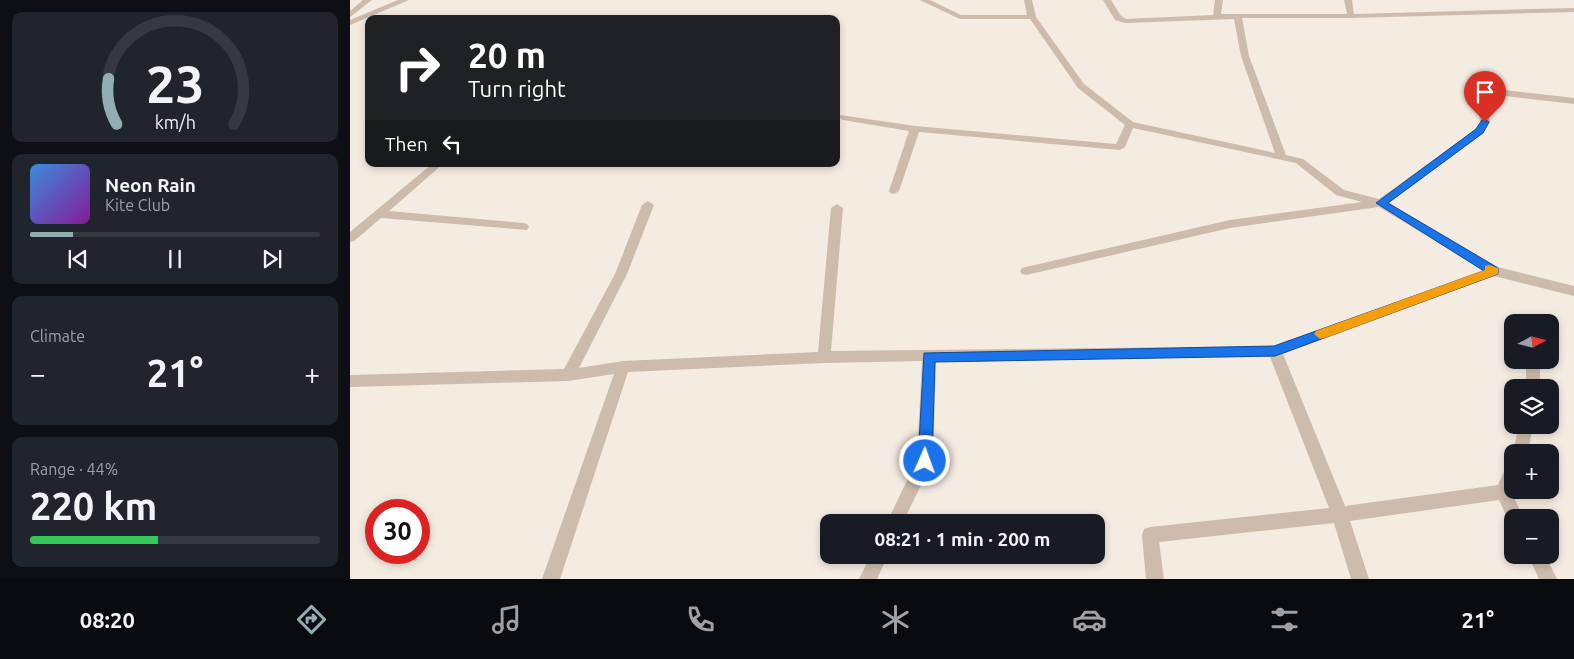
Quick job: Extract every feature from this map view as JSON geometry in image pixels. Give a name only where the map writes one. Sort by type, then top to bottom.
[{"type":"street","points":[[350,16],[368,0]]},
{"type":"street","points":[[369,15],[405,0]]},
{"type":"street","points":[[924,0],[960,17],[1032,16]]},
{"type":"street","points":[[1028,0],[1032,16],[1081,86],[1130,124],[1299,161],[1340,193],[1381,203],[1494,271],[1574,291]]},
{"type":"street","points":[[1108,0],[1118,18],[1125,22],[1238,16],[1351,16],[1574,10]]},
{"type":"street","points":[[1217,18],[1220,0]]},
{"type":"street","points":[[1348,0],[1351,16]]},
{"type":"street","points":[[1238,16],[1244,56],[1282,158]]},
{"type":"street","points":[[350,23],[365,17]]},
{"type":"street","points":[[1026,271],[1230,224],[1381,203],[1480,131],[1485,122],[1481,98],[1505,93],[1574,101]]},
{"type":"street","points":[[843,118],[915,129],[1120,147],[1130,124]]},
{"type":"street","points":[[894,191],[915,129]]},
{"type":"street","points":[[350,238],[381,214],[435,167]]},
{"type":"street","points":[[568,375],[621,274],[648,204]]},
{"type":"street","points":[[824,357],[838,208]]},
{"type":"street","points":[[381,214],[523,227]]},
{"type":"street","points":[[350,381],[568,375],[623,367],[824,357],[1275,351],[1494,271]]},
{"type":"street","points":[[1275,351],[1340,515],[1360,579]]},
{"type":"street","points":[[899,514],[925,461],[929,357]]},
{"type":"street","points":[[552,579],[623,367]]},
{"type":"street","points":[[1155,579],[1150,535],[1340,515],[1503,492],[1512,509]]},
{"type":"street","points":[[868,579],[876,564]]},
{"type":"street","points":[[1540,564],[1548,579]]},
{"type":"slow traffic","points":[[1320,334],[1494,271],[1489,269]]},
{"type":"route","points":[[925,461],[929,357],[1275,351],[1494,271],[1381,203],[1480,131],[1485,122]]}]
